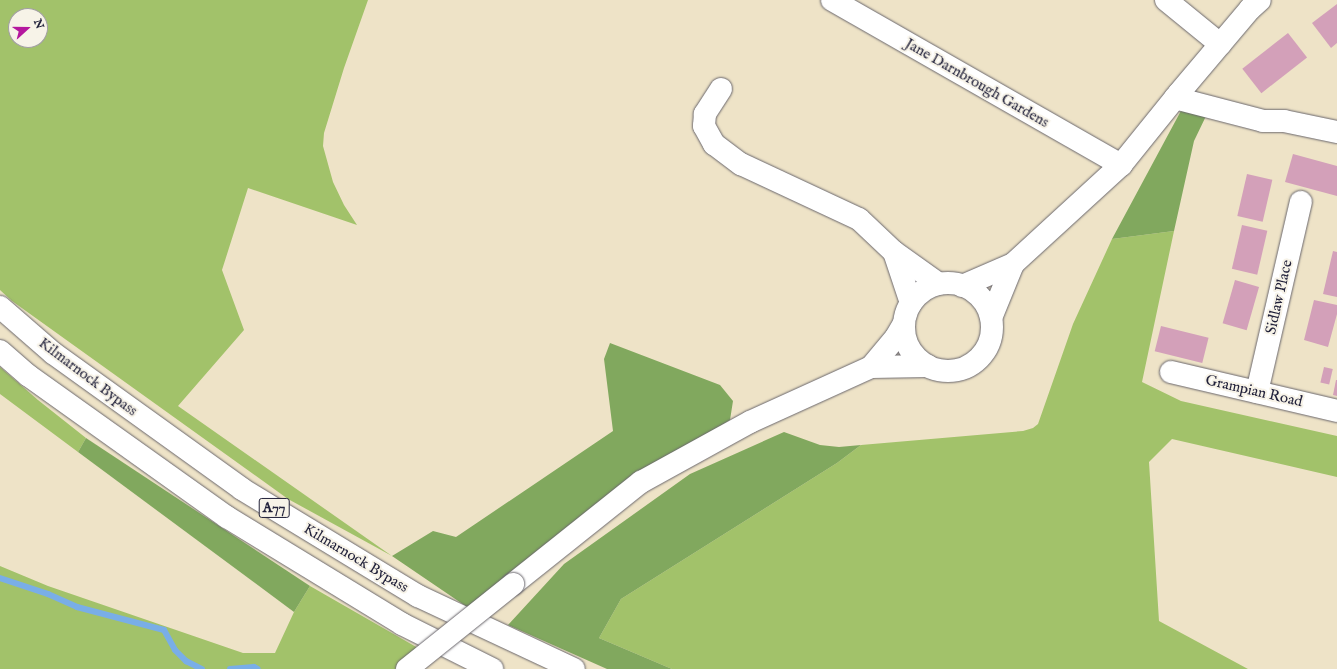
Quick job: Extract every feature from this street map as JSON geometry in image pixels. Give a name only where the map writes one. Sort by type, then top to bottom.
[{"type":"main road","name":"Jane Darnbrough Gardens","points":[[832,0],[1121,165]]},
{"type":"main road","points":[[1166,0],[1220,44]]},
{"type":"main road","points":[[962,286],[1013,264],[1121,165],[1250,8],[1260,0]]},
{"type":"main road","points":[[721,89],[705,114],[704,126],[714,144],[741,164],[859,219],[894,252],[939,284]]},
{"type":"main road","points":[[1175,98],[1263,121],[1284,121],[1337,132]]},
{"type":"main road","name":"Sidlaw Place","points":[[1258,392],[1301,202]]},
{"type":"main road","points":[[894,252],[911,303]]},
{"type":"main road","points":[[407,669],[641,482],[750,422],[871,367],[928,366],[949,372],[962,370],[976,360],[987,348],[991,340],[991,318],[1013,264]]},
{"type":"main road","points":[[928,366],[915,355],[905,335],[904,324],[906,312],[918,294],[928,287],[939,284],[950,283],[962,286],[980,298],[991,318]]},
{"type":"main road","name":"Kilmarnock Bypass","points":[[0,307],[53,353],[242,489],[418,596],[574,669]]},
{"type":"main road","points":[[871,367],[896,337],[904,324]]},
{"type":"main road","name":"Kilmarnock Bypass","points":[[0,351],[28,376],[227,516],[402,624],[492,669]]},
{"type":"main road","name":"Grampian Road","points":[[1171,372],[1337,411]]},
{"type":"green space","points":[[0,0],[368,0],[344,68],[324,133],[323,146],[333,182],[344,205],[357,225],[248,188],[222,270],[244,330],[178,406],[392,556],[288,499],[12,301],[0,290]]},
{"type":"green space","points":[[1183,107],[1207,114],[1194,141],[1174,231],[1112,239]]},
{"type":"green space","points":[[1174,231],[1142,382],[1181,401],[1337,436],[1337,477],[1172,439],[1149,462],[1159,621],[1248,669],[672,669],[599,638],[621,599],[837,463],[861,445],[1023,431],[1033,428],[1038,424],[1073,324],[1112,239]]},
{"type":"green space","points":[[610,343],[720,385],[733,401],[730,420],[642,475],[467,607],[392,556],[433,531],[456,537],[613,431],[604,359]]},
{"type":"green space","points":[[0,367],[38,400],[86,438],[78,452],[0,394]]},
{"type":"green space","points":[[784,432],[820,445],[839,447],[861,445],[837,463],[621,599],[599,638],[672,669],[607,669],[508,625],[564,564],[690,474]]},
{"type":"green space","points":[[86,438],[310,586],[294,612],[78,452]]},
{"type":"green space","points":[[0,566],[48,586],[243,653],[275,653],[294,612],[310,586],[418,648],[395,669],[0,669]]},
{"type":"building","points":[[1337,4],[1337,43],[1331,48],[1312,23]]},
{"type":"building","points":[[1288,33],[1307,57],[1261,93],[1242,69]]},
{"type":"building","points":[[1293,154],[1337,166],[1337,196],[1285,182]]},
{"type":"building","points":[[1247,174],[1272,180],[1263,222],[1237,216]]},
{"type":"building","points":[[1242,225],[1267,231],[1257,275],[1232,269]]},
{"type":"building","points":[[1333,251],[1337,252],[1337,297],[1323,294]]},
{"type":"building","points":[[1235,280],[1259,287],[1247,330],[1223,323]]},
{"type":"building","points":[[1314,300],[1337,305],[1337,314],[1328,347],[1304,340]]},
{"type":"building","points":[[1161,326],[1209,338],[1202,363],[1155,351]]},
{"type":"building","points":[[1324,367],[1333,369],[1329,385],[1320,383]]},
{"type":"building","points":[[1337,380],[1337,396],[1333,395]]},
{"type":"waterway","points":[[0,578],[48,594],[77,607],[164,630],[175,650],[186,661],[202,669]]},
{"type":"waterway","points":[[230,669],[254,667],[258,669]]}]
